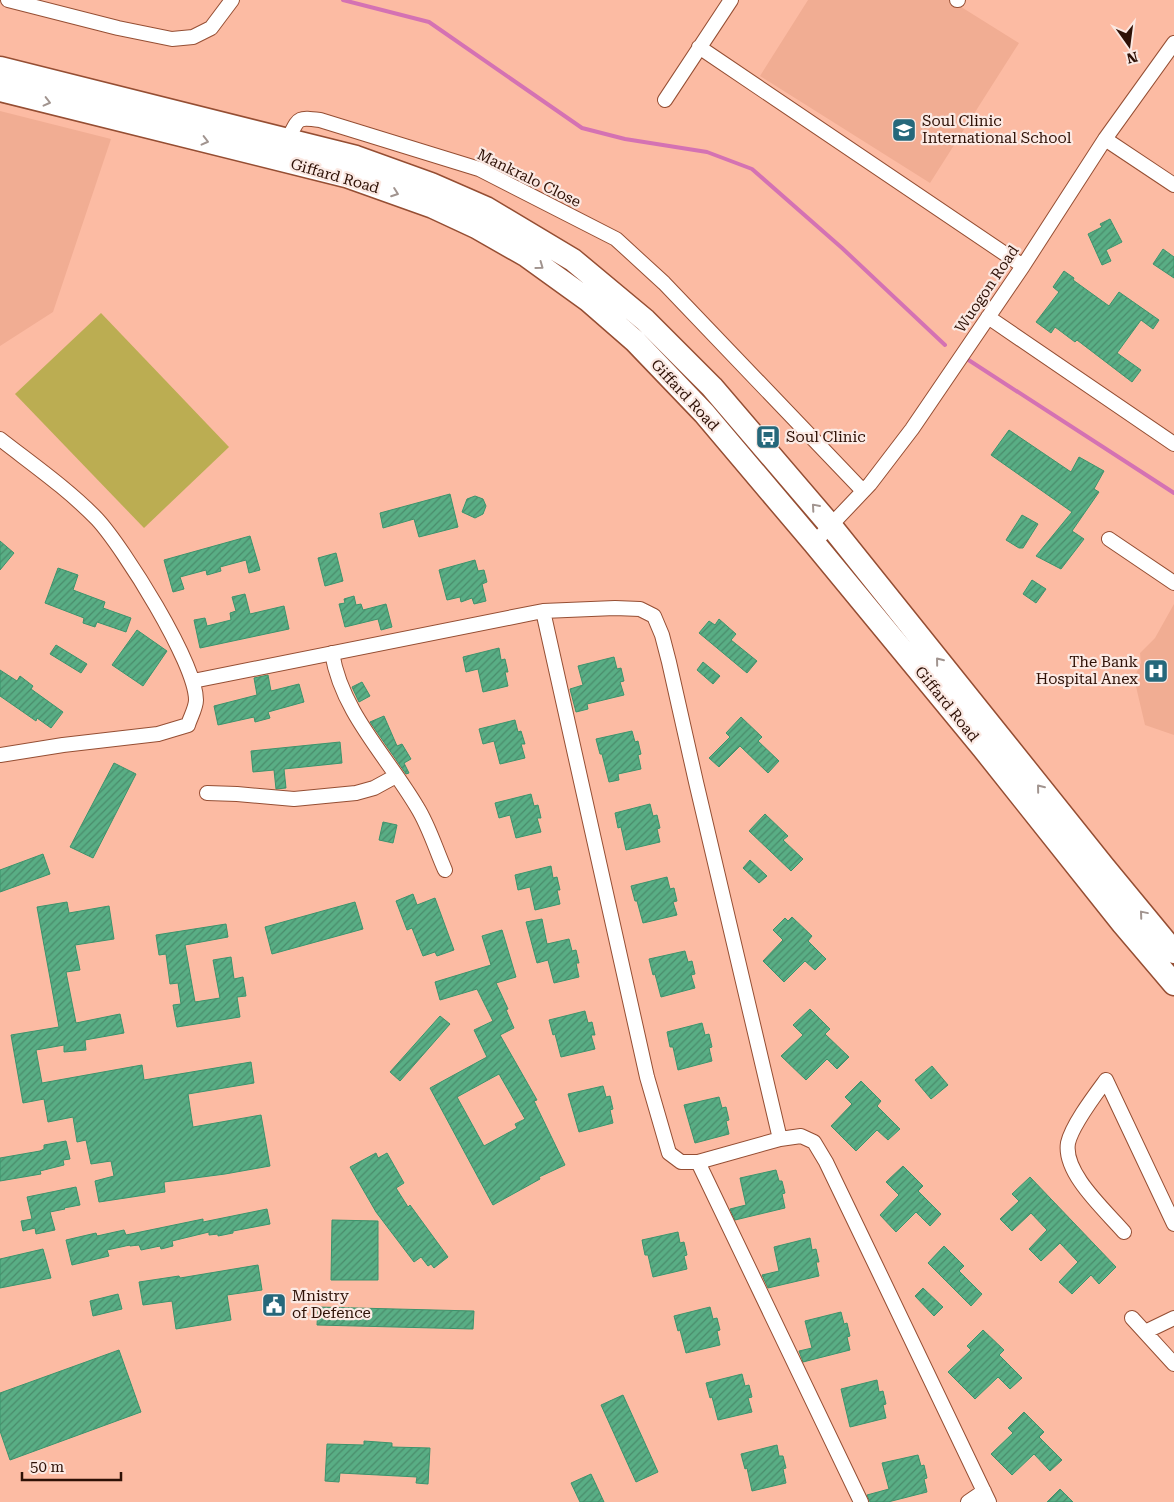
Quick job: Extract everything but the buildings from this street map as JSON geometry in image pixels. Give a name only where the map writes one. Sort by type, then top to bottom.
[{"type":"main road","name":"Giffard Road","points":[[0,68],[356,157],[431,184],[486,208],[573,260],[645,320],[712,387],[831,526],[1174,952]]},
{"type":"main road","name":"Giffard Road","points":[[0,90],[346,176],[433,207],[476,227],[527,256],[588,300],[635,341],[704,413],[983,748],[1123,924],[1174,984]]},
{"type":"street","points":[[8,0],[118,28],[172,39],[193,37],[211,28],[232,0]]},
{"type":"street","points":[[665,100],[731,0]]},
{"type":"street","name":"Wuogon Road","points":[[814,543],[863,491],[912,429],[1023,266],[1105,139],[1174,43]]},
{"type":"street","points":[[699,46],[1023,266]]},
{"type":"street","name":"Mankralo Close","points":[[288,139],[298,120],[303,118],[320,120],[479,169],[616,239],[664,283],[863,491]]},
{"type":"street","points":[[1105,139],[1174,185]]},
{"type":"street","points":[[988,317],[1174,444]]},
{"type":"street","points":[[0,439],[67,492],[97,519],[121,550],[178,646],[193,681],[196,701],[188,725],[158,734],[63,745],[0,755]]},
{"type":"street","points":[[1109,539],[1174,583]]},
{"type":"street","points":[[193,681],[542,610],[623,608],[640,609],[654,616],[667,653],[780,1139]]},
{"type":"street","points":[[542,610],[647,1077],[669,1153],[681,1162],[698,1162],[780,1139],[801,1136],[814,1142],[826,1162],[986,1497],[968,1502]]},
{"type":"street","points":[[332,653],[335,670],[356,719],[418,808],[446,870]]},
{"type":"street","points":[[206,793],[294,799],[356,793],[374,788],[396,776]]},
{"type":"street","points":[[1124,1232],[1076,1176],[1068,1160],[1068,1142],[1083,1111],[1106,1080],[1174,1224]]},
{"type":"street","points":[[698,1162],[861,1502]]},
{"type":"street","points":[[1132,1318],[1174,1364]]},
{"type":"street","points":[[1145,1332],[1174,1318]]},
{"type":"shaded area","name":"Soul Clinic International School","points":[[808,0],[950,0],[1019,43],[930,183],[760,76]]},
{"type":"shaded area","points":[[0,111],[111,139],[53,312],[0,346]]},
{"type":"shaded area","points":[[101,313],[229,447],[144,528],[15,394]]},
{"type":"shaded area","name":"The Bank Hospital Anex","points":[[1174,604],[1174,735],[1145,725],[1134,678],[1141,663],[1140,653],[1155,638]]},
{"type":"waterway","points":[[343,0],[429,22],[582,128],[625,139],[707,152],[752,169],[842,248],[945,345]]},
{"type":"waterway","points":[[967,359],[1174,493]]},
{"type":"place","name":"Soul Clinic International School","points":[[904,130]]},
{"type":"place","name":"Soul Clinic","points":[[768,437]]},
{"type":"place","name":"The Bank Hospital Anex","points":[[1156,671]]},
{"type":"place","name":"Mnistry of Defence","points":[[274,1305]]}]
